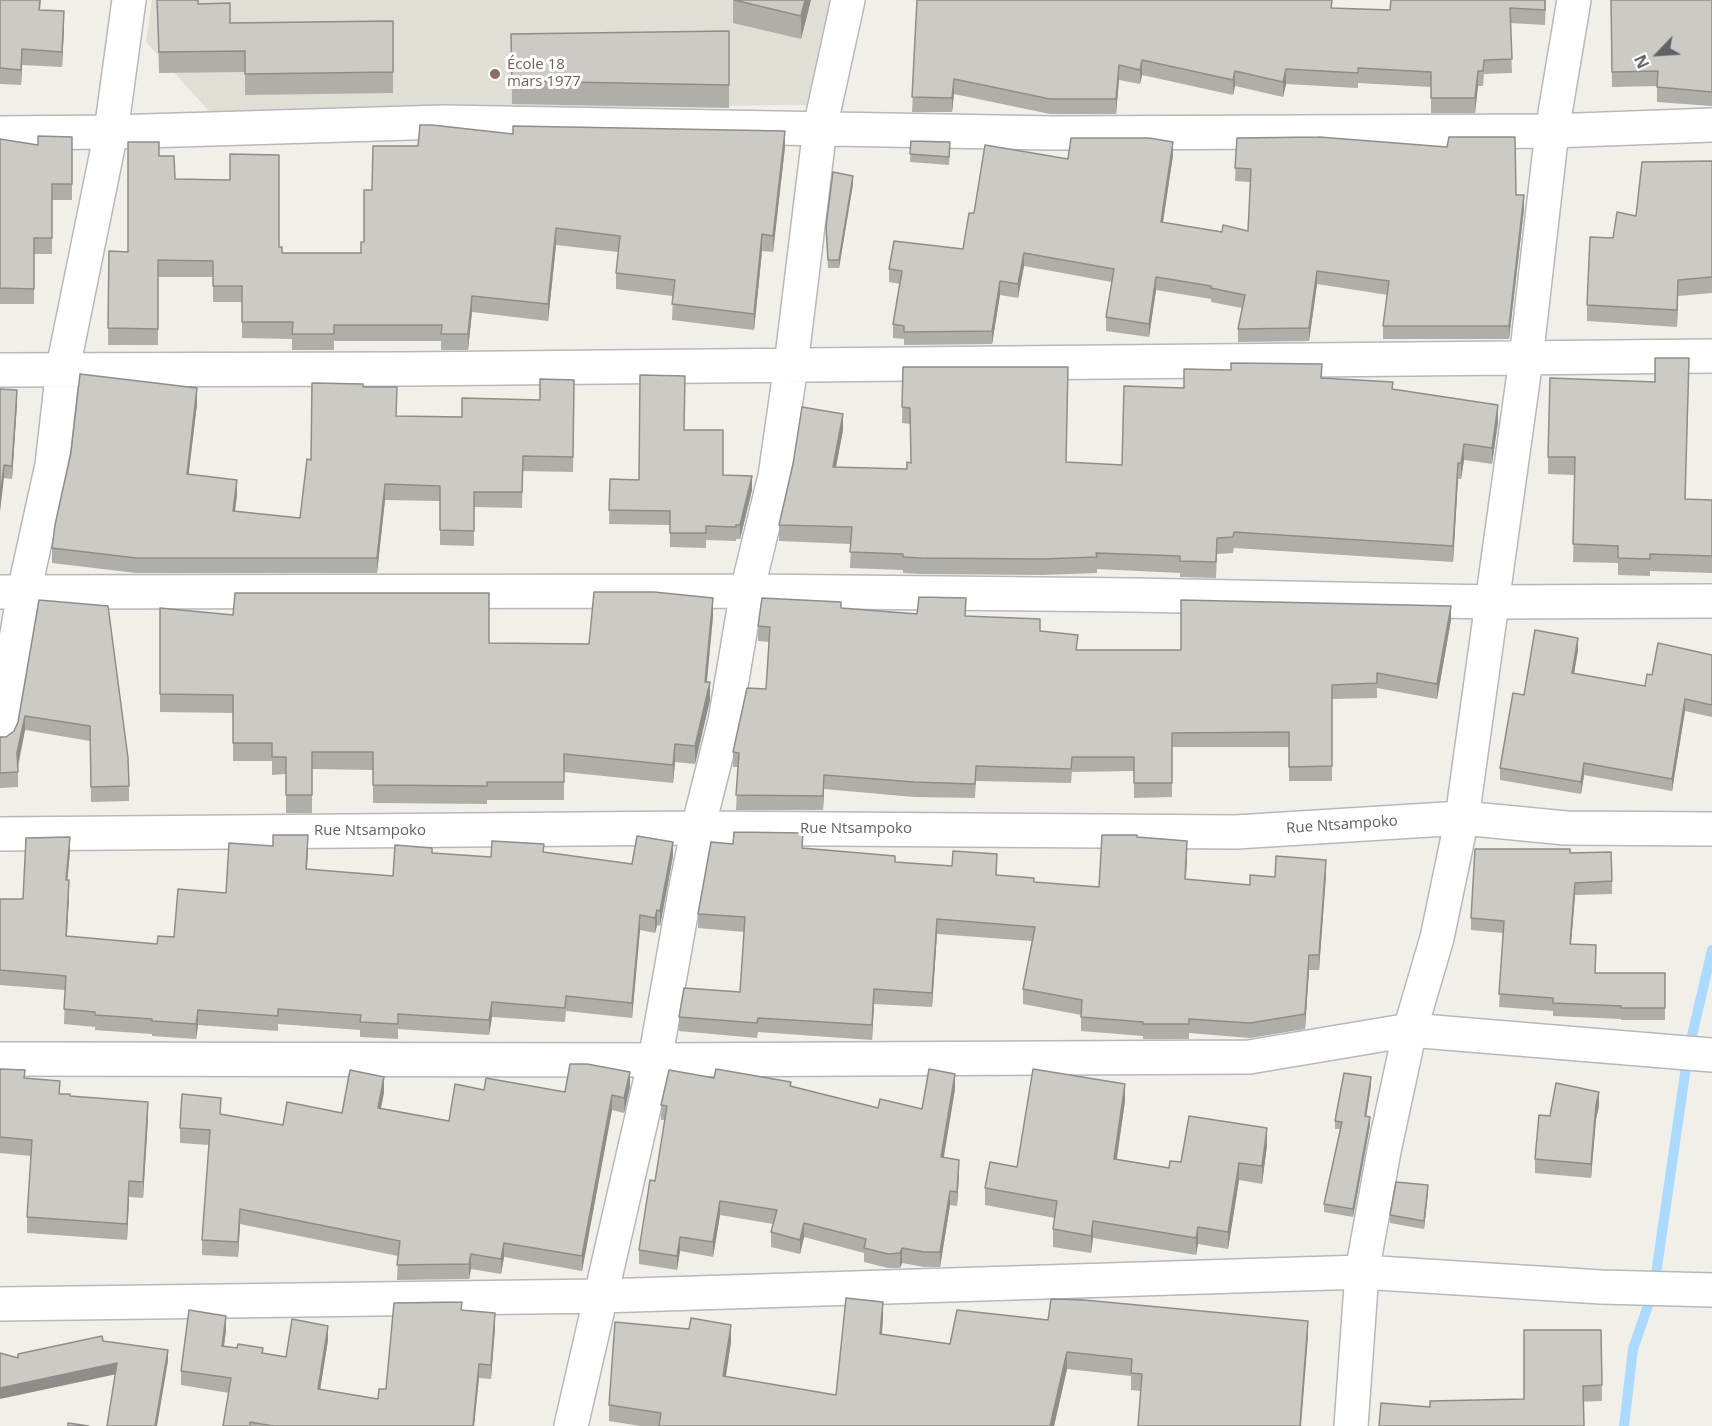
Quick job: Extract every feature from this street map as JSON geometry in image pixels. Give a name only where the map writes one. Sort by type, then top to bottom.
[{"type":"street","points":[[0,734],[12,592],[52,465],[63,368],[111,132],[129,0]]},
{"type":"street","points":[[571,1426],[655,1060],[698,828],[725,721],[747,591],[775,476],[792,364],[820,128],[848,0]]},
{"type":"street","points":[[1351,1426],[1362,1272],[1384,1151],[1410,1030],[1437,938],[1462,818],[1526,359],[1552,131],[1574,0]]},
{"type":"street","points":[[0,133],[444,122],[1053,133],[1552,131],[1712,125]]},
{"type":"street","points":[[0,370],[63,368],[406,369],[1712,356]]},
{"type":"street","points":[[12,592],[747,591],[1491,602],[1712,601]]},
{"type":"street","name":"Rue Ntsampoko","points":[[0,834],[698,828],[1236,832],[1462,818],[1566,828],[1712,829]]},
{"type":"street","points":[[0,1059],[655,1060],[1249,1057],[1410,1030],[1712,1055]]},
{"type":"street","points":[[0,1304],[601,1296],[1362,1272],[1601,1287],[1712,1290]]},
{"type":"shaded area","name":"École 18 mars 1977","points":[[152,0],[830,0],[807,105],[210,112],[146,42]]},
{"type":"building","points":[[0,0],[40,0],[39,10],[64,11],[62,52],[22,49],[21,70],[0,68]]},
{"type":"building","points":[[157,0],[198,0],[198,4],[230,3],[230,23],[393,21],[393,72],[245,74],[245,51],[159,52]]},
{"type":"building","points":[[734,0],[805,0],[801,16]]},
{"type":"building","points":[[917,0],[1332,0],[1331,8],[1390,10],[1391,0],[1545,0],[1545,10],[1510,8],[1512,59],[1484,60],[1483,71],[1478,71],[1475,98],[1431,98],[1431,72],[1358,68],[1358,73],[1286,69],[1283,82],[1235,71],[1233,80],[1142,60],[1140,70],[1119,65],[1116,99],[1050,99],[954,79],[952,98],[912,97]]},
{"type":"building","points":[[1611,0],[1712,0],[1712,92],[1657,87],[1658,71],[1612,72]]},
{"type":"building","points":[[729,31],[729,85],[512,81],[511,34]]},
{"type":"building","points":[[420,125],[513,134],[513,126],[785,131],[773,236],[762,234],[754,314],[672,304],[675,280],[616,273],[620,236],[556,228],[548,304],[472,296],[468,334],[441,334],[442,325],[334,325],[334,334],[292,334],[293,322],[242,322],[242,286],[213,286],[213,261],[158,260],[158,329],[108,328],[109,251],[128,252],[128,142],[159,142],[159,156],[174,156],[175,179],[230,180],[230,154],[279,155],[279,247],[282,247],[282,253],[361,253],[361,242],[364,242],[364,190],[372,190],[373,146],[418,146]]},
{"type":"building","points":[[38,136],[72,137],[72,184],[52,184],[52,238],[34,238],[34,289],[0,288],[0,139],[38,145]]},
{"type":"building","points":[[1319,137],[1447,147],[1449,137],[1515,137],[1516,195],[1524,195],[1509,326],[1383,326],[1389,281],[1317,271],[1309,328],[1238,329],[1245,295],[1211,288],[1211,286],[1156,277],[1149,324],[1106,317],[1114,269],[1024,253],[1018,284],[1000,281],[992,331],[904,332],[904,326],[893,324],[902,271],[889,269],[894,241],[963,249],[969,213],[974,213],[985,145],[1068,159],[1071,138],[1149,138],[1173,142],[1161,222],[1222,232],[1223,225],[1248,231],[1251,169],[1235,168],[1237,138]]},
{"type":"building","points":[[911,141],[950,142],[949,157],[910,154]]},
{"type":"building","points":[[1712,161],[1712,277],[1678,280],[1677,310],[1587,305],[1590,237],[1613,238],[1617,212],[1636,216],[1642,162]]},
{"type":"building","points":[[833,172],[853,176],[839,260],[828,260],[826,226]]},
{"type":"building","points":[[1655,358],[1689,358],[1685,499],[1712,500],[1712,556],[1650,554],[1650,559],[1618,558],[1618,546],[1573,544],[1575,457],[1548,457],[1550,378],[1655,382]]},
{"type":"building","points":[[1231,363],[1322,364],[1321,378],[1393,382],[1392,389],[1498,405],[1492,448],[1464,444],[1461,463],[1458,463],[1453,546],[1234,532],[1233,537],[1217,538],[1216,562],[1180,561],[1180,556],[1096,553],[1097,557],[1042,559],[921,558],[903,557],[903,554],[850,552],[852,527],[779,525],[793,464],[802,407],[843,414],[833,467],[907,469],[907,462],[911,463],[910,408],[902,407],[903,367],[1068,367],[1066,462],[1122,465],[1124,386],[1184,388],[1184,369],[1231,370]]},
{"type":"building","points":[[80,374],[197,388],[187,474],[237,480],[233,511],[300,518],[307,459],[311,460],[312,383],[397,387],[396,416],[462,417],[462,398],[540,400],[540,379],[574,380],[573,457],[523,456],[522,492],[474,492],[474,531],[440,530],[440,486],[385,484],[377,558],[136,558],[52,548],[71,452]]},
{"type":"building","points":[[640,375],[685,376],[684,430],[723,430],[723,475],[752,476],[740,525],[736,527],[706,526],[706,533],[670,533],[670,511],[609,510],[610,479],[639,480]]},
{"type":"building","points":[[0,389],[17,390],[12,466],[4,465],[0,499]]},
{"type":"building","points":[[594,592],[654,592],[713,598],[705,682],[710,682],[695,746],[675,744],[673,765],[564,754],[564,782],[487,782],[487,786],[373,785],[373,752],[312,752],[312,795],[286,795],[286,757],[272,757],[272,743],[233,743],[233,695],[160,694],[160,608],[233,615],[235,593],[489,593],[489,643],[589,644]]},
{"type":"building","points":[[919,597],[966,598],[965,616],[1040,619],[1040,631],[1078,635],[1076,650],[1181,650],[1181,600],[1451,606],[1437,684],[1377,673],[1377,683],[1332,685],[1332,766],[1289,767],[1289,732],[1172,733],[1172,783],[1134,783],[1134,757],[1072,757],[1071,769],[976,766],[975,784],[824,775],[823,796],[736,795],[739,753],[733,752],[747,688],[766,689],[770,627],[758,626],[762,598],[841,602],[841,608],[917,614]]},
{"type":"building","points":[[39,600],[108,606],[128,758],[129,786],[91,787],[90,726],[25,716],[17,753],[18,772],[0,773],[0,737],[6,737],[14,731],[18,722]]},
{"type":"building","points":[[1535,630],[1578,638],[1572,673],[1645,686],[1647,674],[1652,675],[1658,643],[1712,655],[1712,705],[1685,699],[1672,779],[1584,763],[1581,782],[1500,768],[1513,693],[1524,695]]},
{"type":"building","points":[[734,832],[803,833],[802,848],[895,856],[895,862],[952,866],[953,851],[997,854],[996,875],[1034,878],[1034,882],[1099,887],[1102,835],[1137,835],[1137,837],[1187,841],[1185,879],[1250,885],[1250,875],[1275,877],[1276,856],[1326,860],[1319,955],[1309,955],[1305,1014],[1250,1023],[1189,1019],[1189,1024],[1143,1024],[1143,1022],[1081,1017],[1082,1000],[1023,989],[1035,927],[937,919],[932,993],[874,989],[872,1025],[758,1018],[757,1023],[679,1017],[684,988],[740,992],[745,917],[698,914],[711,842],[733,844]]},
{"type":"building","points":[[273,835],[308,835],[306,869],[393,876],[395,845],[432,848],[432,853],[491,857],[492,841],[544,844],[543,852],[632,864],[637,836],[673,842],[660,911],[657,910],[655,918],[640,915],[632,1003],[566,996],[565,1008],[492,1002],[489,1020],[398,1014],[398,1024],[360,1022],[361,1015],[278,1009],[278,1016],[198,1010],[196,1024],[95,1015],[95,1012],[64,1009],[66,976],[0,970],[0,899],[23,899],[26,838],[70,837],[66,880],[69,880],[66,936],[157,944],[158,936],[174,937],[178,889],[226,893],[229,843],[273,846]]},
{"type":"building","points":[[1475,849],[1570,849],[1570,853],[1611,852],[1612,881],[1575,883],[1570,944],[1596,945],[1595,973],[1665,973],[1665,1008],[1621,1008],[1621,1006],[1553,1003],[1553,998],[1499,994],[1504,921],[1471,918]]},
{"type":"building","points":[[570,1064],[587,1064],[630,1072],[624,1098],[612,1095],[582,1256],[504,1243],[501,1259],[471,1254],[469,1264],[397,1265],[400,1241],[240,1209],[238,1242],[202,1240],[210,1130],[180,1128],[182,1094],[221,1098],[220,1114],[283,1125],[287,1102],[342,1113],[350,1070],[384,1077],[378,1108],[449,1121],[455,1084],[484,1090],[486,1078],[565,1092]]},
{"type":"building","points":[[0,1069],[25,1070],[24,1078],[60,1081],[59,1094],[148,1102],[143,1182],[129,1181],[127,1224],[27,1217],[32,1140],[0,1137]]},
{"type":"building","points":[[716,1069],[791,1082],[790,1086],[878,1108],[880,1099],[922,1109],[929,1069],[955,1074],[941,1157],[959,1160],[957,1192],[950,1191],[940,1252],[902,1248],[900,1253],[888,1254],[864,1248],[866,1239],[804,1223],[800,1240],[771,1232],[777,1210],[720,1201],[713,1242],[680,1237],[677,1256],[639,1250],[650,1180],[655,1181],[667,1106],[661,1105],[669,1070],[714,1078]]},
{"type":"building","points":[[1033,1069],[1125,1084],[1114,1159],[1169,1168],[1170,1161],[1181,1162],[1189,1116],[1267,1128],[1262,1166],[1239,1163],[1228,1232],[1198,1227],[1196,1238],[1093,1221],[1091,1236],[1053,1229],[1057,1201],[985,1188],[990,1162],[1017,1167]]},
{"type":"building","points":[[1344,1073],[1371,1077],[1365,1116],[1370,1117],[1353,1209],[1324,1204],[1342,1122],[1335,1121]]},
{"type":"building","points":[[1556,1083],[1599,1092],[1591,1164],[1535,1159],[1539,1115],[1550,1116]]},
{"type":"building","points":[[1396,1182],[1428,1185],[1424,1221],[1390,1215]]},
{"type":"building","points":[[846,1298],[883,1302],[880,1334],[950,1344],[957,1310],[1048,1320],[1051,1299],[1084,1300],[1308,1321],[1300,1426],[1138,1426],[1142,1374],[1131,1373],[1132,1359],[1067,1352],[1050,1426],[659,1426],[661,1413],[609,1405],[615,1322],[689,1329],[691,1318],[731,1325],[723,1376],[836,1395]]},
{"type":"building","points":[[462,1302],[461,1310],[495,1313],[491,1365],[479,1364],[473,1426],[273,1426],[250,1422],[250,1426],[223,1426],[231,1378],[181,1371],[189,1310],[226,1316],[222,1346],[237,1348],[238,1344],[263,1348],[262,1353],[286,1357],[292,1319],[328,1326],[318,1389],[378,1399],[379,1389],[386,1389],[394,1303]]},
{"type":"building","points":[[1524,1330],[1601,1330],[1602,1385],[1583,1386],[1584,1426],[1379,1426],[1381,1403],[1430,1407],[1430,1401],[1524,1399]]},
{"type":"building","points":[[102,1336],[103,1341],[168,1350],[155,1426],[107,1426],[117,1363],[0,1388],[0,1353],[18,1358],[18,1354]]},
{"type":"building","points":[[68,1423],[89,1426],[68,1426]]},
{"type":"waterway","points":[[1624,1426],[1633,1349],[1654,1288],[1688,1053],[1712,950]]},
{"type":"place","name":"École 18 mars 1977","points":[[495,74]]}]
